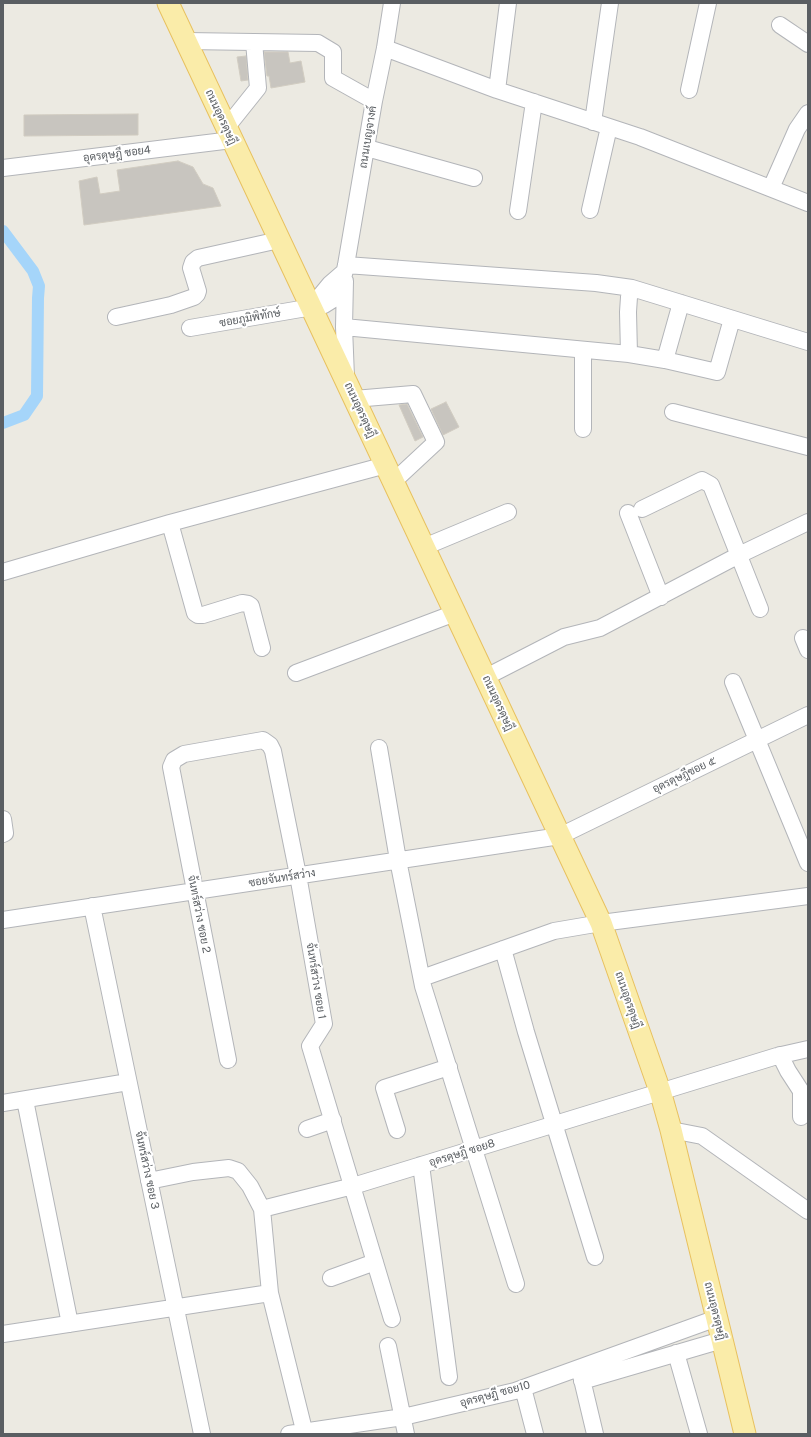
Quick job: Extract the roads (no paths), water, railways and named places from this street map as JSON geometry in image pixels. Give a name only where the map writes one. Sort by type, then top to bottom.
[{"type":"main road","name":"ถนนอุดรดุษฎี","points":[[168,3],[601,922],[660,1091],[671,1130],[745,1434]]},
{"type":"street","name":"ถนนเบญจางค์","points":[[311,307],[324,305],[332,300],[341,288],[346,268],[374,101],[386,48],[392,3]]},
{"type":"street","points":[[497,90],[508,3]]},
{"type":"street","points":[[593,122],[610,3]]},
{"type":"street","points":[[690,90],[708,3]]},
{"type":"street","points":[[780,25],[808,44]]},
{"type":"street","points":[[186,41],[318,43],[333,52],[333,78],[374,101]]},
{"type":"street","points":[[229,134],[258,88],[254,42]]},
{"type":"street","points":[[386,48],[497,90],[640,137],[808,203]]},
{"type":"street","points":[[518,211],[534,102]]},
{"type":"street","points":[[771,188],[797,129],[808,113]]},
{"type":"street","points":[[590,210],[609,127]]},
{"type":"street","name":"อุดรดุษฎี ซอย4","points":[[3,168],[229,134]]},
{"type":"street","points":[[366,148],[474,178]]},
{"type":"street","points":[[116,317],[171,305],[194,297],[198,291],[191,268],[193,262],[198,258],[279,240]]},
{"type":"street","points":[[346,268],[596,283],[632,288],[808,342]]},
{"type":"street","name":"ถนนเบญจางค์","points":[[346,268],[344,327],[350,391]]},
{"type":"street","points":[[629,354],[628,312],[629,297],[632,288]]},
{"type":"street","points":[[665,360],[681,304]]},
{"type":"street","name":"ซอยภูมิพิทักษ์","points":[[190,328],[311,307]]},
{"type":"street","points":[[344,327],[629,354],[665,360],[717,372],[732,319]]},
{"type":"street","points":[[583,350],[583,429]]},
{"type":"street","points":[[3,572],[170,523],[390,473],[436,442],[413,394],[350,391]]},
{"type":"street","points":[[673,412],[808,447]]},
{"type":"street","points":[[661,597],[635,511],[702,480],[711,485],[760,609]]},
{"type":"street","points":[[424,548],[508,512]]},
{"type":"street","points":[[486,677],[564,637],[600,628],[739,555],[808,522]]},
{"type":"street","points":[[170,523],[195,613],[198,615],[203,615],[242,604],[248,604],[251,606],[262,648]]},
{"type":"street","points":[[296,673],[455,613]]},
{"type":"street","points":[[734,682],[808,863]]},
{"type":"street","name":"อุดรดุษฎีซอย ๕","points":[[560,836],[808,715]]},
{"type":"street","name":"จ้นทร์สว่าง ซอย 1","points":[[171,767],[174,760],[184,754],[263,740],[270,745],[273,751],[298,875],[324,1024],[310,1046],[392,1319]]},
{"type":"street","points":[[379,748],[398,860],[422,978],[516,1284]]},
{"type":"street","name":"จ้นทร์สว่าง ซอย 2","points":[[171,767],[228,1060]]},
{"type":"street","points":[[3,819],[5,833],[3,834]]},
{"type":"street","name":"ซอยจันทร์สว่าง","points":[[3,920],[560,836]]},
{"type":"street","points":[[422,978],[554,931],[601,922],[808,896]]},
{"type":"street","name":"จ้นทร์สว่าง ซอย 3","points":[[92,906],[202,1434]]},
{"type":"street","points":[[503,949],[526,1032],[556,1125],[595,1257]]},
{"type":"street","name":"อุดรดุษฎี ซอย8","points":[[262,1209],[353,1186],[556,1125],[660,1091],[780,1055],[808,1049]]},
{"type":"street","points":[[780,1055],[801,1091],[801,1117]]},
{"type":"street","points":[[397,1130],[384,1088],[449,1067]]},
{"type":"street","points":[[3,1103],[128,1082]]},
{"type":"street","points":[[25,1100],[70,1324]]},
{"type":"street","points":[[307,1129],[333,1120]]},
{"type":"street","points":[[671,1130],[702,1136],[808,1211]]},
{"type":"street","points":[[421,1165],[449,1378]]},
{"type":"street","points":[[149,1181],[193,1172],[229,1168],[238,1171],[245,1178],[262,1209],[270,1293],[299,1433]]},
{"type":"street","points":[[331,1278],[375,1262]]},
{"type":"street","points":[[3,1334],[270,1293]]},
{"type":"street","name":"อุดรดุษฎี ซอย10","points":[[299,1433],[402,1417],[581,1374],[717,1318]]},
{"type":"street","points":[[595,1434],[581,1374],[676,1353],[722,1340]]},
{"type":"street","points":[[388,1346],[406,1434]]},
{"type":"street","points":[[676,1353],[699,1434]]},
{"type":"street","points":[[523,1388],[535,1434]]},
{"type":"waterway","points":[[3,231],[33,271],[39,286],[37,396],[24,415],[3,423]]}]
